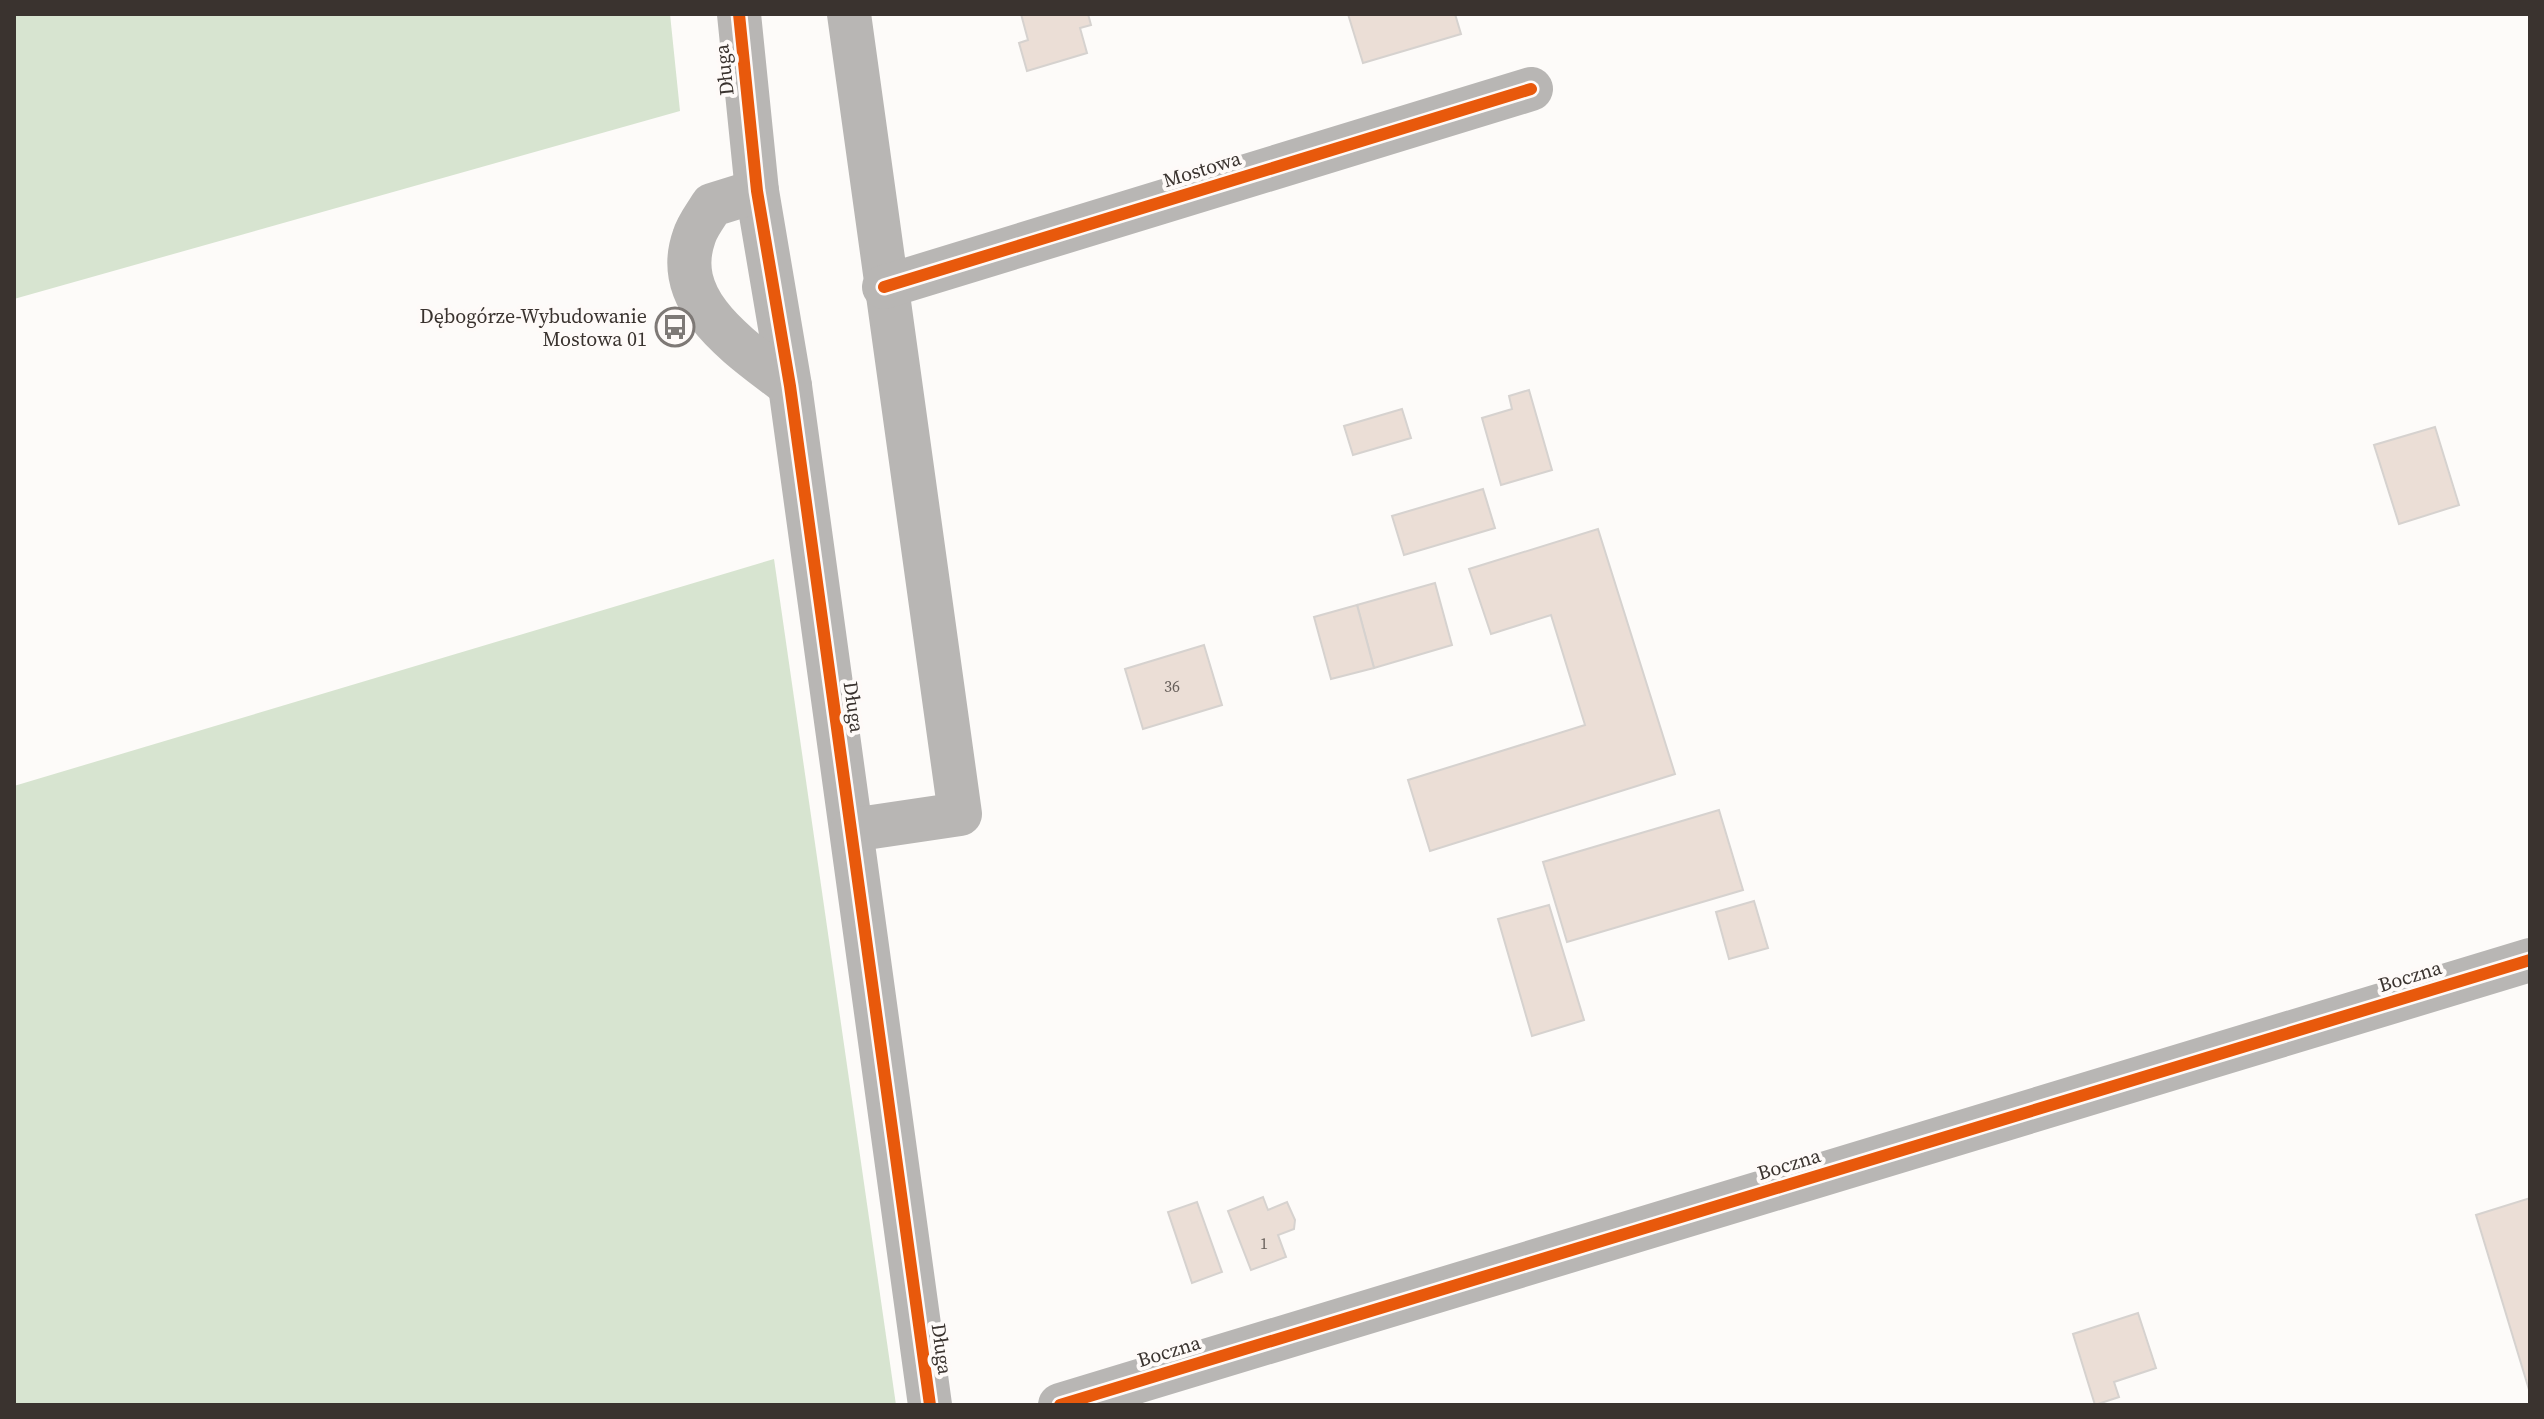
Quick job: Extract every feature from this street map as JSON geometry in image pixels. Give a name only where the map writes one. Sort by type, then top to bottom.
[{"type":"street","name":"Długa","points":[[739,14],[757,191],[790,386],[930,1405]]},
{"type":"street","points":[[849,14],[884,287],[960,814],[852,830]]},
{"type":"street","name":"Mostowa","points":[[884,287],[1531,89]]},
{"type":"street","points":[[757,191],[712,205],[694,237],[689,269],[703,311],[790,386]]},
{"type":"street","name":"Boczna","points":[[1060,1405],[2530,960]]},
{"type":"green space","points":[[14,14],[670,14],[680,111],[14,299]]},
{"type":"green space","points":[[774,559],[896,1405],[14,1405],[14,786]]},
{"type":"building","points":[[1021,14],[1088,14],[1091,25],[1080,28],[1087,53],[1027,71],[1019,43],[1028,40]]},
{"type":"building","points":[[1348,14],[1455,14],[1461,34],[1363,63]]},
{"type":"building","points":[[1529,390],[1552,470],[1501,485],[1482,418],[1512,409],[1509,396]]},
{"type":"building","points":[[1402,409],[1411,438],[1353,455],[1344,426]]},
{"type":"building","points":[[2435,427],[2459,505],[2399,524],[2374,445]]},
{"type":"building","points":[[1483,489],[1495,528],[1404,555],[1392,516]]},
{"type":"building","points":[[1598,529],[1675,774],[1430,851],[1408,780],[1585,725],[1551,615],[1491,634],[1469,569]]},
{"type":"building","points":[[1435,583],[1452,645],[1374,668],[1357,605]]},
{"type":"building","points":[[1357,605],[1374,668],[1331,679],[1314,617]]},
{"type":"building","points":[[1204,645],[1222,705],[1143,729],[1125,669]]},
{"type":"building","points":[[1719,810],[1743,890],[1567,942],[1543,862]]},
{"type":"building","points":[[1754,901],[1768,948],[1729,959],[1716,912]]},
{"type":"building","points":[[1549,905],[1584,1020],[1532,1036],[1498,919]]},
{"type":"building","points":[[1263,1197],[1268,1210],[1287,1202],[1295,1220],[1294,1229],[1278,1235],[1286,1257],[1251,1270],[1228,1211]]},
{"type":"building","points":[[2530,1198],[2530,1393],[2476,1215]]},
{"type":"building","points":[[1197,1202],[1222,1272],[1192,1283],[1168,1212]]},
{"type":"building","points":[[2138,1313],[2156,1368],[2114,1382],[2119,1397],[2095,1405],[2073,1334]]},
{"type":"cycle path","points":[[739,14],[757,191],[790,386],[930,1405]]},
{"type":"cycle path","points":[[884,287],[1531,89]]},
{"type":"cycle path","points":[[1060,1405],[2530,960]]},
{"type":"place","name":"Dębogórze-Wybudowanie Mostowa 01","points":[[675,327]]}]
